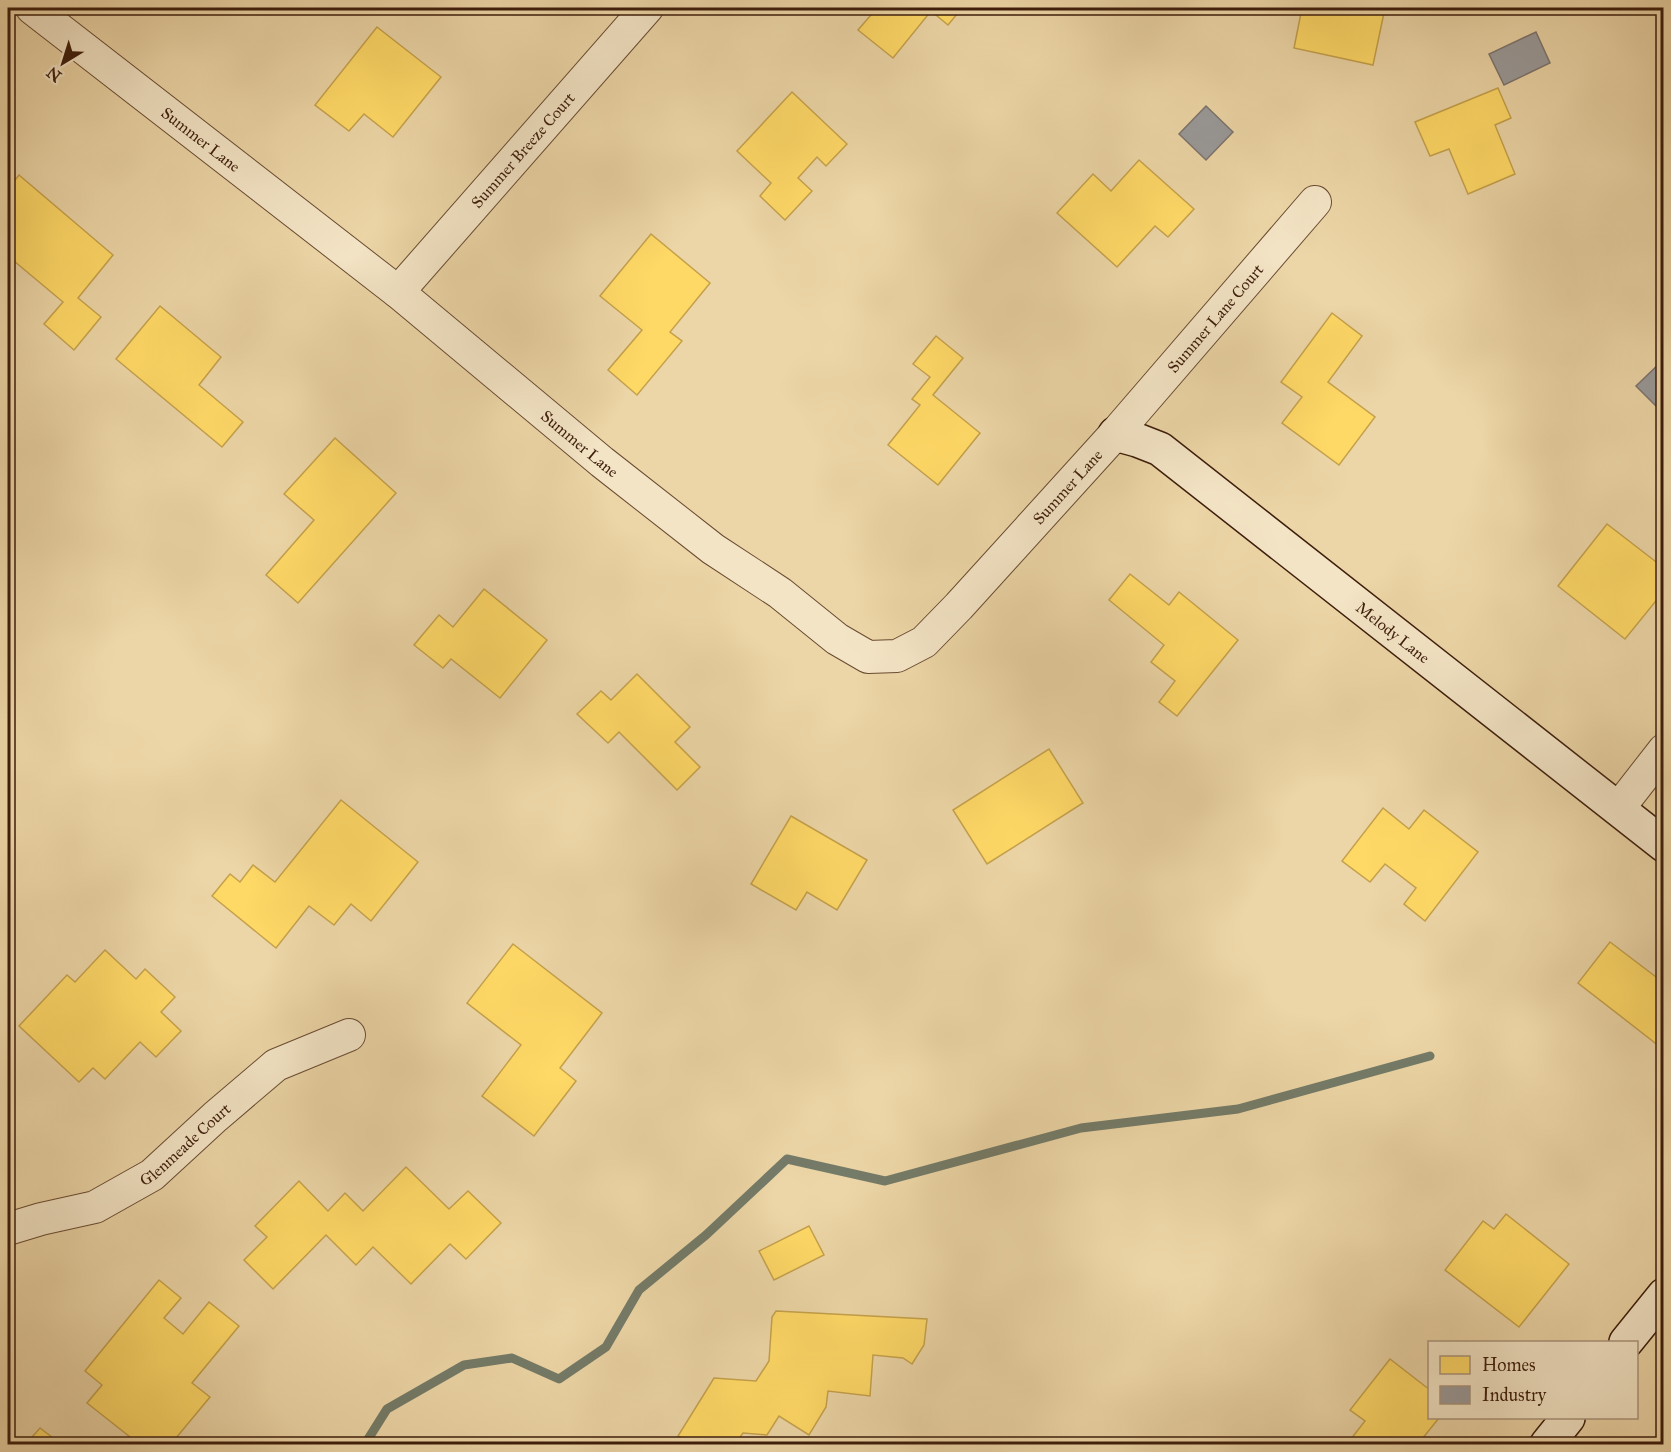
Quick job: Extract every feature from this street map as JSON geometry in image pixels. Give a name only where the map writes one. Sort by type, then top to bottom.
[{"type":"street","name":"Summer Lane","points":[[32,8],[398,292],[602,462],[704,542],[780,593],[837,639],[868,657],[897,656],[924,642],[1115,434]]},
{"type":"street","name":"Summer Breeze Court","points":[[398,292],[647,8]]},
{"type":"street","name":"Summer Lane Court","points":[[1115,434],[1315,202]]},
{"type":"street","name":"Melody Lane","points":[[1115,434],[1160,449],[1664,845]]},
{"type":"street","points":[[1618,809],[1664,750]]},
{"type":"street","name":"Glenmeade Court","points":[[8,1229],[95,1207],[152,1175],[276,1065],[349,1035]]},
{"type":"street","points":[[1627,1341],[1664,1295]]},
{"type":"street","points":[[1547,1444],[1567,1419]]},
{"type":"building: Homes","points":[[877,8],[962,8],[948,25],[931,11],[893,58],[858,30]]},
{"type":"building: Homes","points":[[1302,8],[1385,8],[1373,65],[1294,48]]},
{"type":"building: Homes","points":[[377,27],[441,77],[393,137],[364,114],[349,131],[315,105]]},
{"type":"building: Homes","points":[[1498,88],[1511,118],[1495,125],[1515,174],[1468,194],[1449,149],[1430,156],[1415,122]]},
{"type":"building: Homes","points":[[792,92],[847,144],[826,166],[817,157],[798,178],[812,191],[785,220],[760,196],[771,183],[737,151]]},
{"type":"building: Homes","points":[[1139,160],[1194,209],[1168,237],[1155,226],[1117,267],[1057,213],[1093,174],[1111,191]]},
{"type":"building: Homes","points":[[19,175],[113,255],[78,298],[101,317],[74,350],[44,324],[63,302],[8,256],[8,189]]},
{"type":"building: Homes","points":[[651,234],[710,283],[670,332],[682,341],[637,395],[608,370],[642,330],[600,296]]},
{"type":"building: Homes","points":[[160,306],[221,357],[199,385],[243,422],[222,447],[116,359]]},
{"type":"building: Homes","points":[[1332,313],[1362,336],[1328,382],[1375,417],[1339,465],[1282,423],[1302,397],[1281,382]]},
{"type":"building: Homes","points":[[936,336],[963,358],[933,395],[980,433],[938,485],[888,445],[920,405],[912,399],[930,377],[913,364]]},
{"type":"building: Homes","points":[[335,438],[396,493],[298,603],[266,575],[314,520],[284,494]]},
{"type":"building: Homes","points":[[1607,524],[1664,568],[1664,591],[1625,639],[1558,586]]},
{"type":"building: Homes","points":[[1130,574],[1169,605],[1179,592],[1238,640],[1177,716],[1159,702],[1175,681],[1151,662],[1164,645],[1109,600]]},
{"type":"building: Homes","points":[[484,589],[547,640],[500,698],[451,659],[443,668],[414,645],[439,615],[453,627]]},
{"type":"building: Homes","points":[[637,674],[690,727],[675,742],[700,767],[677,790],[619,732],[608,743],[577,714],[601,691],[611,700]]},
{"type":"building: Homes","points":[[1049,749],[1083,803],[987,864],[953,810]]},
{"type":"building: Homes","points":[[341,800],[418,862],[371,921],[351,904],[334,925],[309,906],[276,948],[212,896],[230,874],[240,882],[253,865],[275,882]]},
{"type":"building: Homes","points":[[1383,808],[1409,829],[1424,810],[1478,852],[1425,921],[1404,904],[1416,888],[1385,864],[1370,882],[1342,861]]},
{"type":"building: Homes","points":[[791,816],[867,860],[837,910],[807,892],[796,910],[751,884]]},
{"type":"building: Homes","points":[[1610,942],[1664,983],[1664,1040],[1659,1046],[1578,983]]},
{"type":"building: Homes","points":[[513,944],[602,1013],[560,1068],[576,1081],[534,1136],[482,1096],[521,1045],[467,1003]]},
{"type":"building: Homes","points":[[105,950],[136,979],[145,969],[175,997],[161,1012],[181,1031],[156,1057],[140,1042],[105,1079],[93,1068],[79,1082],[19,1026],[67,975],[75,982]]},
{"type":"building: Homes","points":[[406,1167],[449,1209],[468,1191],[501,1223],[466,1259],[450,1244],[411,1284],[373,1247],[356,1265],[326,1235],[273,1289],[244,1260],[267,1237],[255,1226],[299,1181],[328,1211],[345,1193],[363,1211]]},
{"type":"building: Homes","points":[[1506,1214],[1569,1264],[1519,1327],[1445,1270],[1483,1221],[1494,1229]]},
{"type":"building: Homes","points":[[809,1226],[824,1255],[774,1280],[759,1251]]},
{"type":"building: Homes","points":[[159,1280],[181,1298],[164,1318],[183,1334],[209,1302],[239,1326],[192,1383],[210,1397],[171,1444],[139,1444],[87,1403],[102,1385],[85,1371]]},
{"type":"building: Homes","points":[[776,1311],[927,1319],[924,1345],[912,1364],[903,1358],[873,1355],[870,1396],[828,1391],[826,1407],[809,1435],[779,1416],[767,1435],[743,1433],[735,1444],[692,1444],[678,1436],[714,1378],[756,1381],[769,1361],[772,1317]]},
{"type":"building: Homes","points":[[1390,1359],[1428,1388],[1428,1419],[1438,1419],[1418,1444],[1347,1444],[1365,1421],[1350,1410]]},
{"type":"building: Homes","points":[[40,1428],[61,1444],[26,1444]]},
{"type":"building: Industry","points":[[1536,32],[1550,63],[1504,85],[1489,54]]},
{"type":"building: Industry","points":[[1206,106],[1233,132],[1206,160],[1179,134]]},
{"type":"building: Industry","points":[[1661,362],[1664,364],[1664,414],[1636,386]]},
{"type":"waterway","points":[[365,1444],[387,1409],[464,1365],[512,1358],[559,1379],[606,1347],[639,1290],[706,1235],[787,1159],[885,1181],[1081,1128],[1238,1109],[1430,1056]]}]
